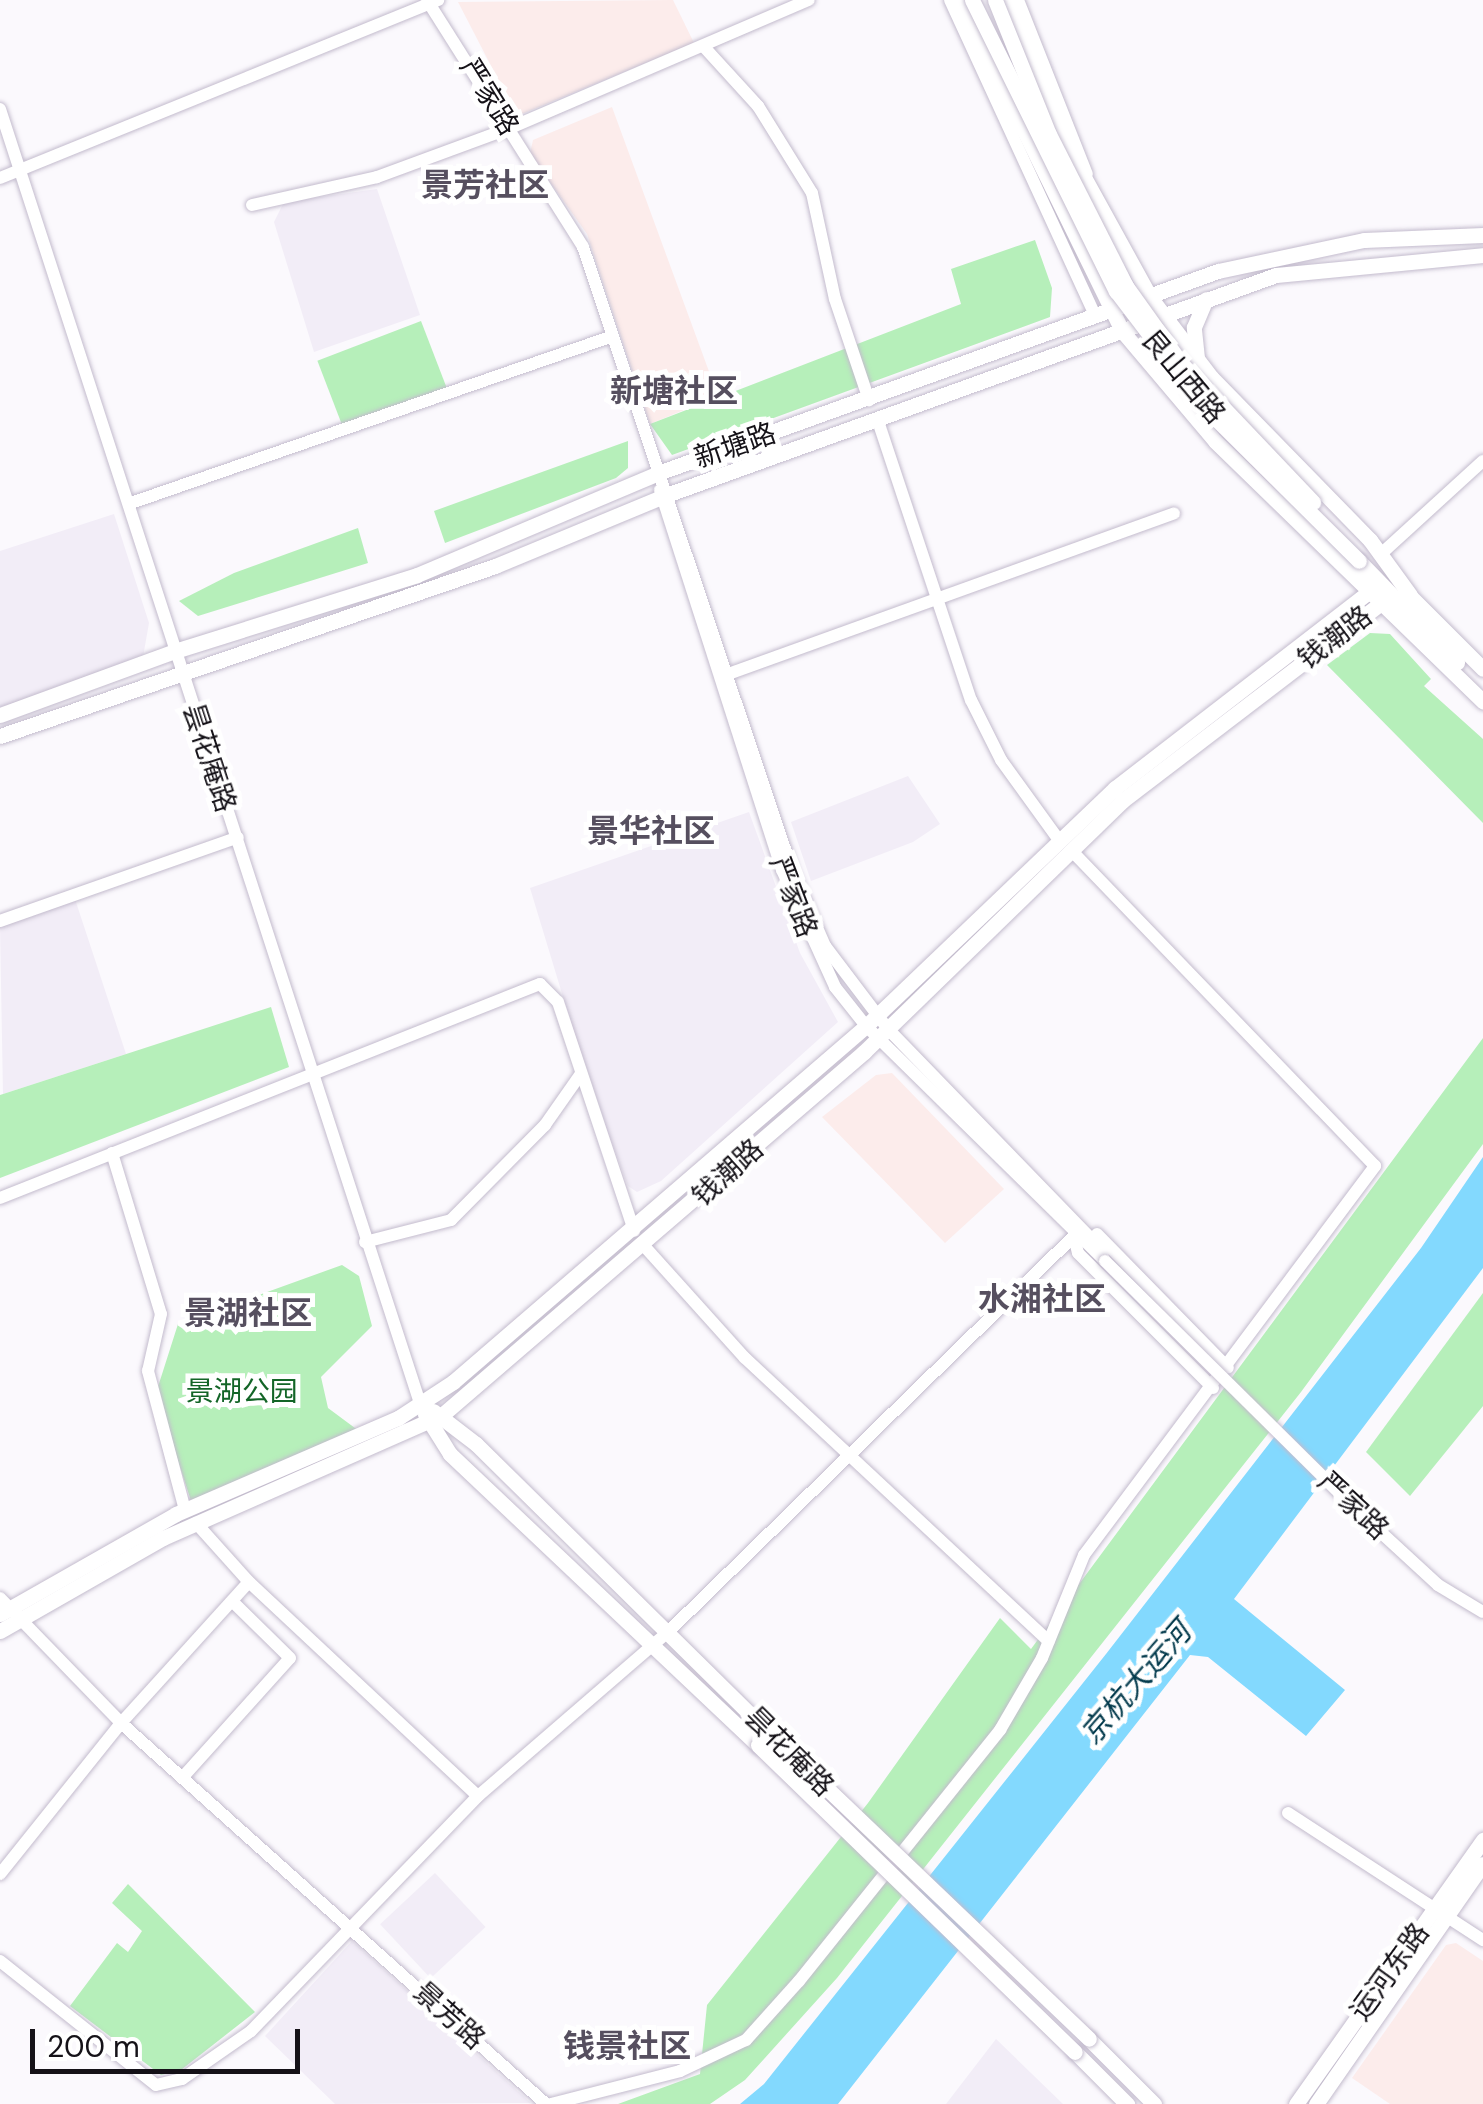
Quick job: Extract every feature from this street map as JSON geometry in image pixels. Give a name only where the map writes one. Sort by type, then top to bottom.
[{"type":"main road","name":"艮山西路","points":[[960,0],[1036,156],[1103,314],[1216,440],[1483,702]]},
{"type":"main road","name":"艮山西路","points":[[972,0],[1116,290],[1206,410],[1368,556],[1483,669]]},
{"type":"main road","name":"艮山西路","points":[[995,0],[1090,224],[1145,314],[1224,410],[1368,556]]},
{"type":"main road","name":"艮山西路","points":[[1008,0],[1067,146],[1163,316],[1198,362],[1483,690]]},
{"type":"main road","name":"新塘路","points":[[0,715],[178,650],[417,575],[658,473],[1150,296],[1282,253],[1364,240],[1483,236]]},
{"type":"main road","name":"新塘路","points":[[0,736],[180,670],[495,566],[665,496],[1276,275],[1483,255]]},
{"type":"main road","points":[[1198,362],[1194,327],[1206,300]]},
{"type":"main road","name":"钱潮路","points":[[7,1611],[196,1523],[436,1419],[644,1247],[1065,845],[1115,788],[1375,597]]},
{"type":"main road","name":"钱潮路","points":[[0,1631],[7,1611],[186,1510],[420,1406],[878,1026]]},
{"type":"main road","name":"昙花庵路","points":[[420,1406],[668,1632],[764,1740],[1127,2104]]},
{"type":"main road","name":"昙花庵路","points":[[436,1419],[450,1454],[1154,2104]]},
{"type":"main road","name":"运河东路","points":[[1316,2104],[1483,1840]]},
{"type":"main road","name":"运河东路","points":[[1296,2104],[1441,1912],[1483,1864]]},
{"type":"street","points":[[252,204],[376,177],[510,128],[705,48],[809,0]]},
{"type":"street","points":[[950,0],[1103,314]]},
{"type":"street","points":[[1018,0],[1092,191]]},
{"type":"street","points":[[0,178],[432,1]]},
{"type":"street","name":"严家路","points":[[432,1],[583,246],[795,907],[835,987],[1068,1214],[1106,1262]]},
{"type":"street","points":[[705,48],[777,132],[812,193],[835,299],[869,400]]},
{"type":"street","name":"昙花庵路","points":[[0,110],[131,503],[178,650],[180,670],[238,837],[420,1406]]},
{"type":"street","points":[[131,503],[613,336]]},
{"type":"street","points":[[549,2104],[680,2071],[746,2040],[1000,1730],[1048,1641],[1084,1555],[1376,1166],[1065,845],[989,739],[878,421]]},
{"type":"street","points":[[1368,556],[1483,461]]},
{"type":"street","name":"严家路","points":[[665,496],[803,899],[840,971],[878,1026],[1074,1236],[1106,1262],[1362,1515],[1438,1585],[1483,1612]]},
{"type":"street","points":[[728,674],[1174,513]]},
{"type":"street","points":[[0,921],[238,837]]},
{"type":"street","points":[[0,1198],[540,984],[558,1002],[634,1230]]},
{"type":"street","points":[[365,1242],[451,1220],[544,1125],[580,1075]]},
{"type":"street","points":[[112,1153],[162,1314],[148,1371],[186,1510]]},
{"type":"street","name":"严家路","points":[[1068,1214],[1084,1220],[1228,1368]]},
{"type":"street","points":[[0,1961],[156,2085],[182,2079],[251,2030],[478,1796],[668,1632],[854,1455],[1074,1236]]},
{"type":"street","name":"严家路","points":[[1074,1236],[1078,1253],[1213,1388]]},
{"type":"street","points":[[644,1247],[745,1358],[854,1455],[1048,1641]]},
{"type":"street","points":[[196,1523],[249,1582],[478,1796]]},
{"type":"street","points":[[0,1874],[121,1724],[249,1582]]},
{"type":"street","points":[[182,1778],[290,1658],[232,1600]]},
{"type":"street","name":"景芳路","points":[[7,1611],[121,1724],[549,2104]]},
{"type":"street","points":[[1288,1813],[1483,1940]]},
{"type":"shaded area","points":[[673,0],[694,43],[517,116],[458,2]]},
{"type":"shaded area","points":[[612,107],[718,396],[650,424],[587,234],[530,154],[533,140]]},
{"type":"shaded area","points":[[377,189],[420,315],[314,352],[274,222],[284,202]]},
{"type":"shaded area","points":[[114,514],[149,623],[143,657],[0,709],[0,551]]},
{"type":"shaded area","points":[[908,776],[940,824],[913,842],[811,881],[791,822]]},
{"type":"shaded area","points":[[749,812],[800,953],[838,1022],[661,1181],[637,1192],[628,1186],[587,1076],[530,888]]},
{"type":"shaded area","points":[[75,899],[126,1054],[3,1094],[0,927]]},
{"type":"shaded area","points":[[892,1073],[1004,1189],[945,1243],[822,1117],[876,1075]]},
{"type":"shaded area","points":[[435,1873],[485,1927],[431,1978],[380,1924]]},
{"type":"shaded area","points":[[352,1941],[531,2103],[335,2104],[265,2036]]},
{"type":"shaded area","points":[[1456,1943],[1483,1961],[1483,2104],[1390,2104],[1352,2078],[1446,1945]]},
{"type":"shaded area","points":[[996,2039],[1063,2104],[946,2104]]},
{"type":"green space","points":[[1035,240],[1052,288],[1050,317],[672,455],[650,424],[961,304],[951,269]]},
{"type":"green space","points":[[421,321],[448,390],[344,430],[317,361]]},
{"type":"green space","points":[[628,441],[628,468],[616,478],[445,543],[434,511]]},
{"type":"green space","points":[[358,528],[368,563],[198,616],[179,601],[234,573]]},
{"type":"green space","points":[[1370,633],[1390,634],[1431,679],[1424,686],[1483,739],[1483,823],[1327,665]]},
{"type":"green space","points":[[271,1007],[289,1067],[0,1178],[0,1095]]},
{"type":"green space","points":[[1483,1038],[1483,1144],[1301,1392],[837,1978],[745,2080],[710,2104],[618,2104],[700,2074],[707,2005],[868,1803],[1000,1618],[1031,1649]]},
{"type":"green space","name":"景湖公园","points":[[342,1265],[359,1276],[372,1326],[321,1377],[328,1408],[363,1434],[192,1504],[156,1393],[178,1324]]},
{"type":"green space","points":[[1483,1293],[1483,1406],[1410,1496],[1366,1452]]},
{"type":"green space","points":[[128,1884],[255,2012],[181,2070],[161,2075],[70,2006],[117,1943],[128,1952],[142,1931],[112,1903]]},
{"type":"water","name":"京杭大运河","points":[[1483,1157],[1483,1268],[1234,1599],[1345,1690],[1306,1736],[1208,1657],[1190,1655],[838,2104],[740,2104],[764,2084],[1106,1654],[1421,1248]]},
{"type":"district","name":"景芳社区","points":[[485,185]]},
{"type":"district","name":"新塘社区","points":[[674,391]]},
{"type":"district","name":"景华社区","points":[[651,831]]},
{"type":"district","name":"水湘社区","points":[[1042,1299]]},
{"type":"district","name":"景湖社区","points":[[248,1313]]},
{"type":"district","name":"钱景社区","points":[[627,2046]]}]
